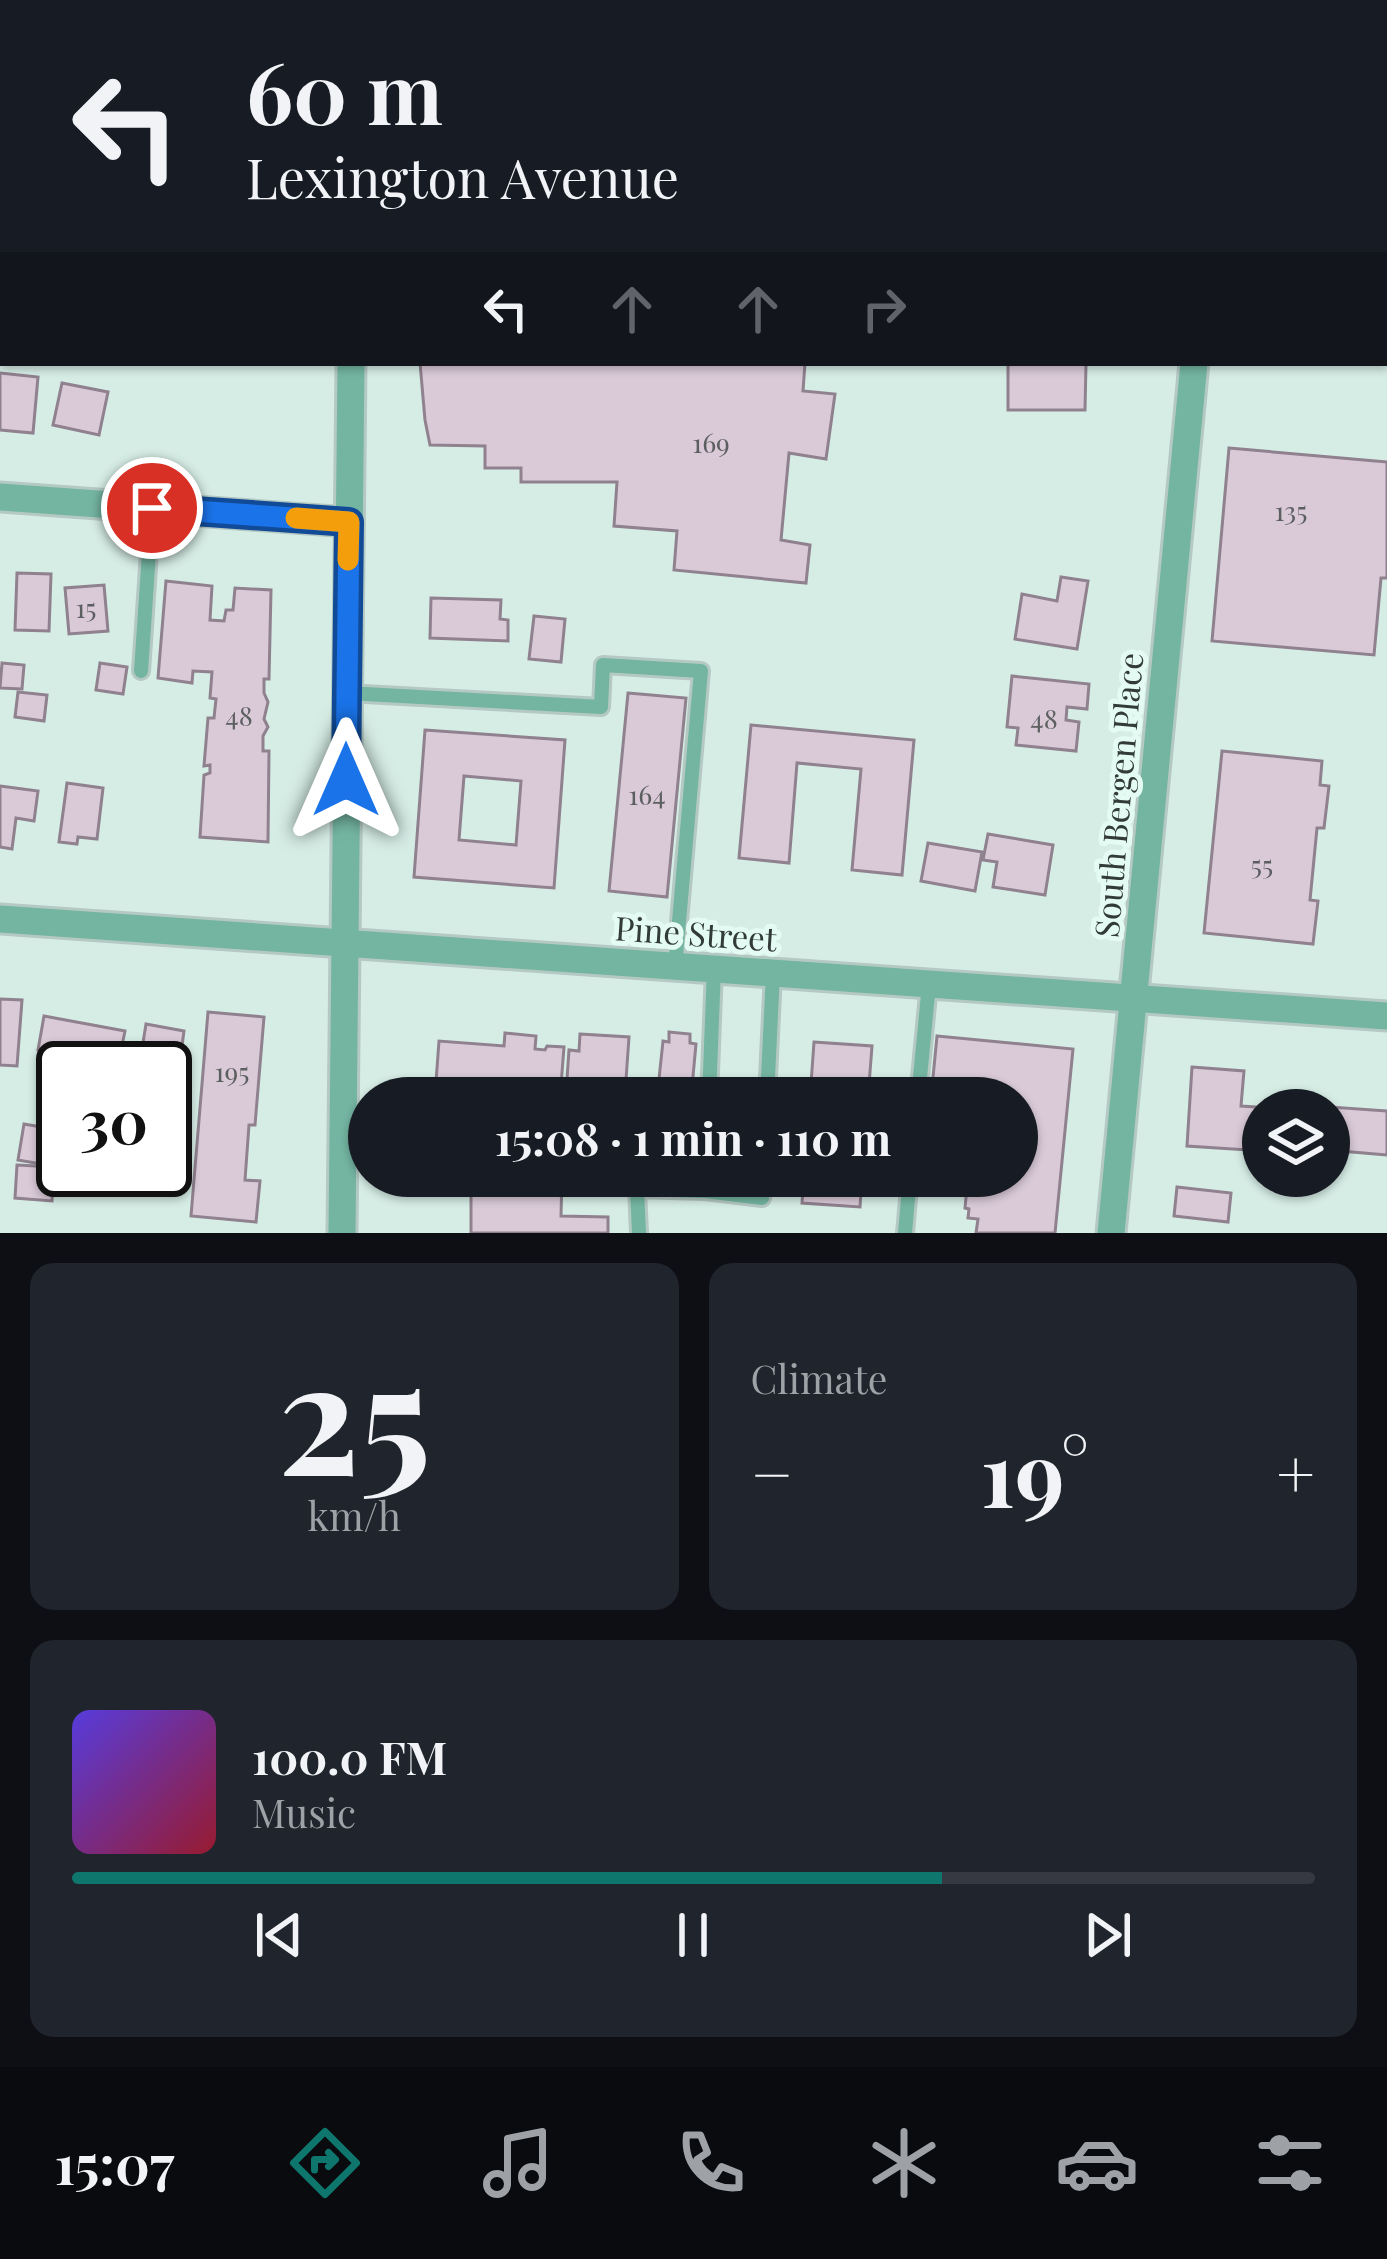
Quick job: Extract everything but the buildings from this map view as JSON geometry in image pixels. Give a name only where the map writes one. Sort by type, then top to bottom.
[{"type":"street","points":[[342,1233],[351,366]]},
{"type":"street","name":"South Bergen Place","points":[[1112,1233],[1194,366]]},
{"type":"street","points":[[0,496],[349,522]]},
{"type":"street","name":"Pine Street","points":[[0,919],[1387,1016]]},
{"type":"lane","points":[[140,670],[152,508]]},
{"type":"lane","points":[[347,693],[601,707],[604,665],[701,671],[675,967]]},
{"type":"lane","points":[[710,1077],[714,968]]},
{"type":"lane","points":[[768,1077],[773,973]]},
{"type":"lane","points":[[920,1077],[929,984]]},
{"type":"lane","points":[[637,1197],[639,1233]]},
{"type":"lane","points":[[905,1233],[908,1197]]},
{"type":"slow traffic","points":[[296,518],[349,522],[348,560]]},
{"type":"route","points":[[152,508],[349,522],[346,780]]}]
